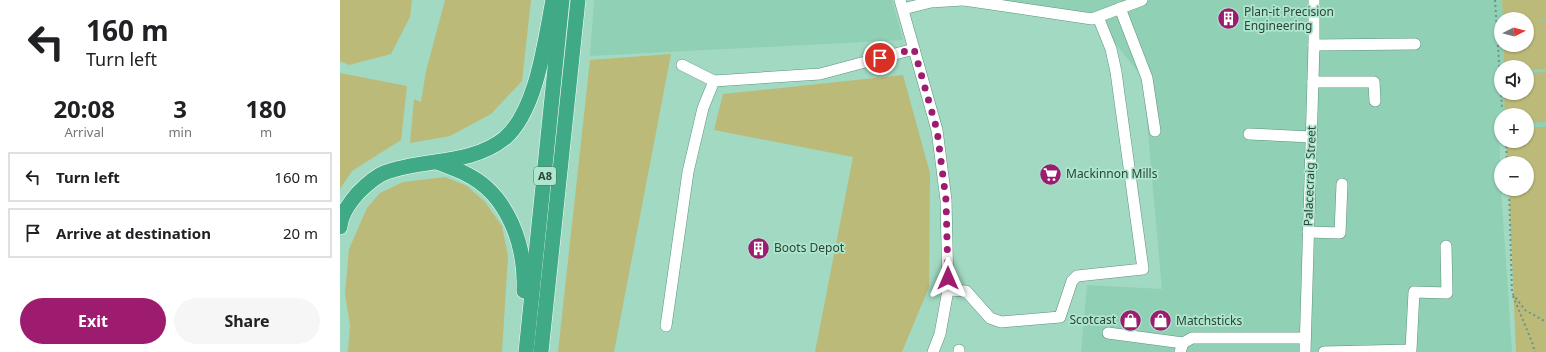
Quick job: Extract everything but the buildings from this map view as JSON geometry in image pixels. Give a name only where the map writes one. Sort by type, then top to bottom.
[{"type":"highway","points":[[340,227],[348,203],[366,185],[382,173],[469,156],[485,150],[505,137],[523,115],[536,81],[553,0]]},
{"type":"highway","name":"A8","points":[[526,352],[562,0]]},
{"type":"highway","name":"A8","points":[[541,352],[578,0]]},
{"type":"highway","points":[[437,162],[466,174],[493,194],[511,219],[519,242],[525,276],[522,352]]},
{"type":"street","points":[[933,352],[940,334],[948,290],[946,200],[937,130],[901,4],[964,0],[991,2],[1092,19],[1142,0]]},
{"type":"street","name":"Palacecraig Street","points":[[1304,352],[1313,82],[1314,0]]},
{"type":"street","points":[[1120,8],[1147,78],[1155,131]]},
{"type":"street","points":[[948,290],[966,291],[990,318],[1001,322],[1060,317],[1072,281],[1077,276],[1143,270],[1116,72],[1110,49],[1098,17]]},
{"type":"street","points":[[1314,44],[1416,44]]},
{"type":"street","points":[[682,65],[714,81],[820,74],[914,49]]},
{"type":"street","points":[[666,326],[688,172],[703,108],[714,81]]},
{"type":"street","points":[[1313,82],[1374,82],[1374,101]]},
{"type":"street","points":[[1249,134],[1311,137]]},
{"type":"street","points":[[1308,232],[1340,233],[1342,184]]},
{"type":"street","points":[[1324,352],[1411,350],[1414,292],[1447,293],[1446,246]]},
{"type":"street","points":[[1108,333],[1182,348],[1192,338],[1305,338]]},
{"type":"path","points":[[1495,0],[1502,108]]},
{"type":"path","points":[[1509,196],[1512,293],[1535,352]]},
{"type":"path","points":[[1512,293],[1525,310],[1546,322]]},
{"type":"shaded area","points":[[340,0],[412,0],[410,17],[391,54],[349,65],[340,61]]},
{"type":"shaded area","points":[[445,0],[531,0],[522,81],[491,114],[450,136],[410,143],[414,99],[421,102],[426,71]]},
{"type":"shaded area","points":[[594,0],[892,0],[903,40],[590,56]]},
{"type":"shaded area","points":[[999,0],[1546,0],[1546,127],[1534,127],[1534,108],[1494,108],[1494,148],[1500,148],[1500,156],[1494,156],[1494,196],[1501,196],[1512,352],[1081,352],[1087,285],[1162,289],[1143,78],[1091,13]]},
{"type":"shaded area","points":[[1502,0],[1546,0],[1546,20],[1536,21],[1546,21],[1546,69],[1534,70],[1534,60],[1504,60],[1504,52],[1534,52],[1534,12],[1503,12]]},
{"type":"shaded area","points":[[671,54],[614,352],[558,352],[590,60]]},
{"type":"shaded area","points":[[1546,72],[1546,122],[1534,123],[1534,108],[1505,108],[1504,100],[1534,100],[1534,73]]},
{"type":"shaded area","points":[[340,73],[407,86],[401,140],[352,171],[340,189]]},
{"type":"shaded area","points":[[903,75],[930,173],[929,287],[902,352],[815,352],[853,157],[714,130],[723,94]]},
{"type":"shaded area","points":[[1534,127],[1546,127],[1546,352],[1516,352],[1509,196],[1534,196],[1534,156],[1507,156],[1506,148],[1534,148]]},
{"type":"shaded area","points":[[445,177],[467,186],[485,202],[502,226],[508,256],[502,352],[348,352],[350,325],[345,294],[349,249],[367,208],[380,193],[403,182]]},
{"type":"place","name":"Plan-it Precision Engineering","points":[[1228,19]]},
{"type":"place","name":"Mackinnon Mills","points":[[1051,174]]},
{"type":"place","name":"Boots Depot","points":[[758,248]]},
{"type":"place","name":"Scotcast","points":[[1131,320]]},
{"type":"place","name":"Matchsticks","points":[[1160,321]]},
{"type":"route","points":[[880,58],[914,49],[937,130],[946,200],[948,278]]}]
